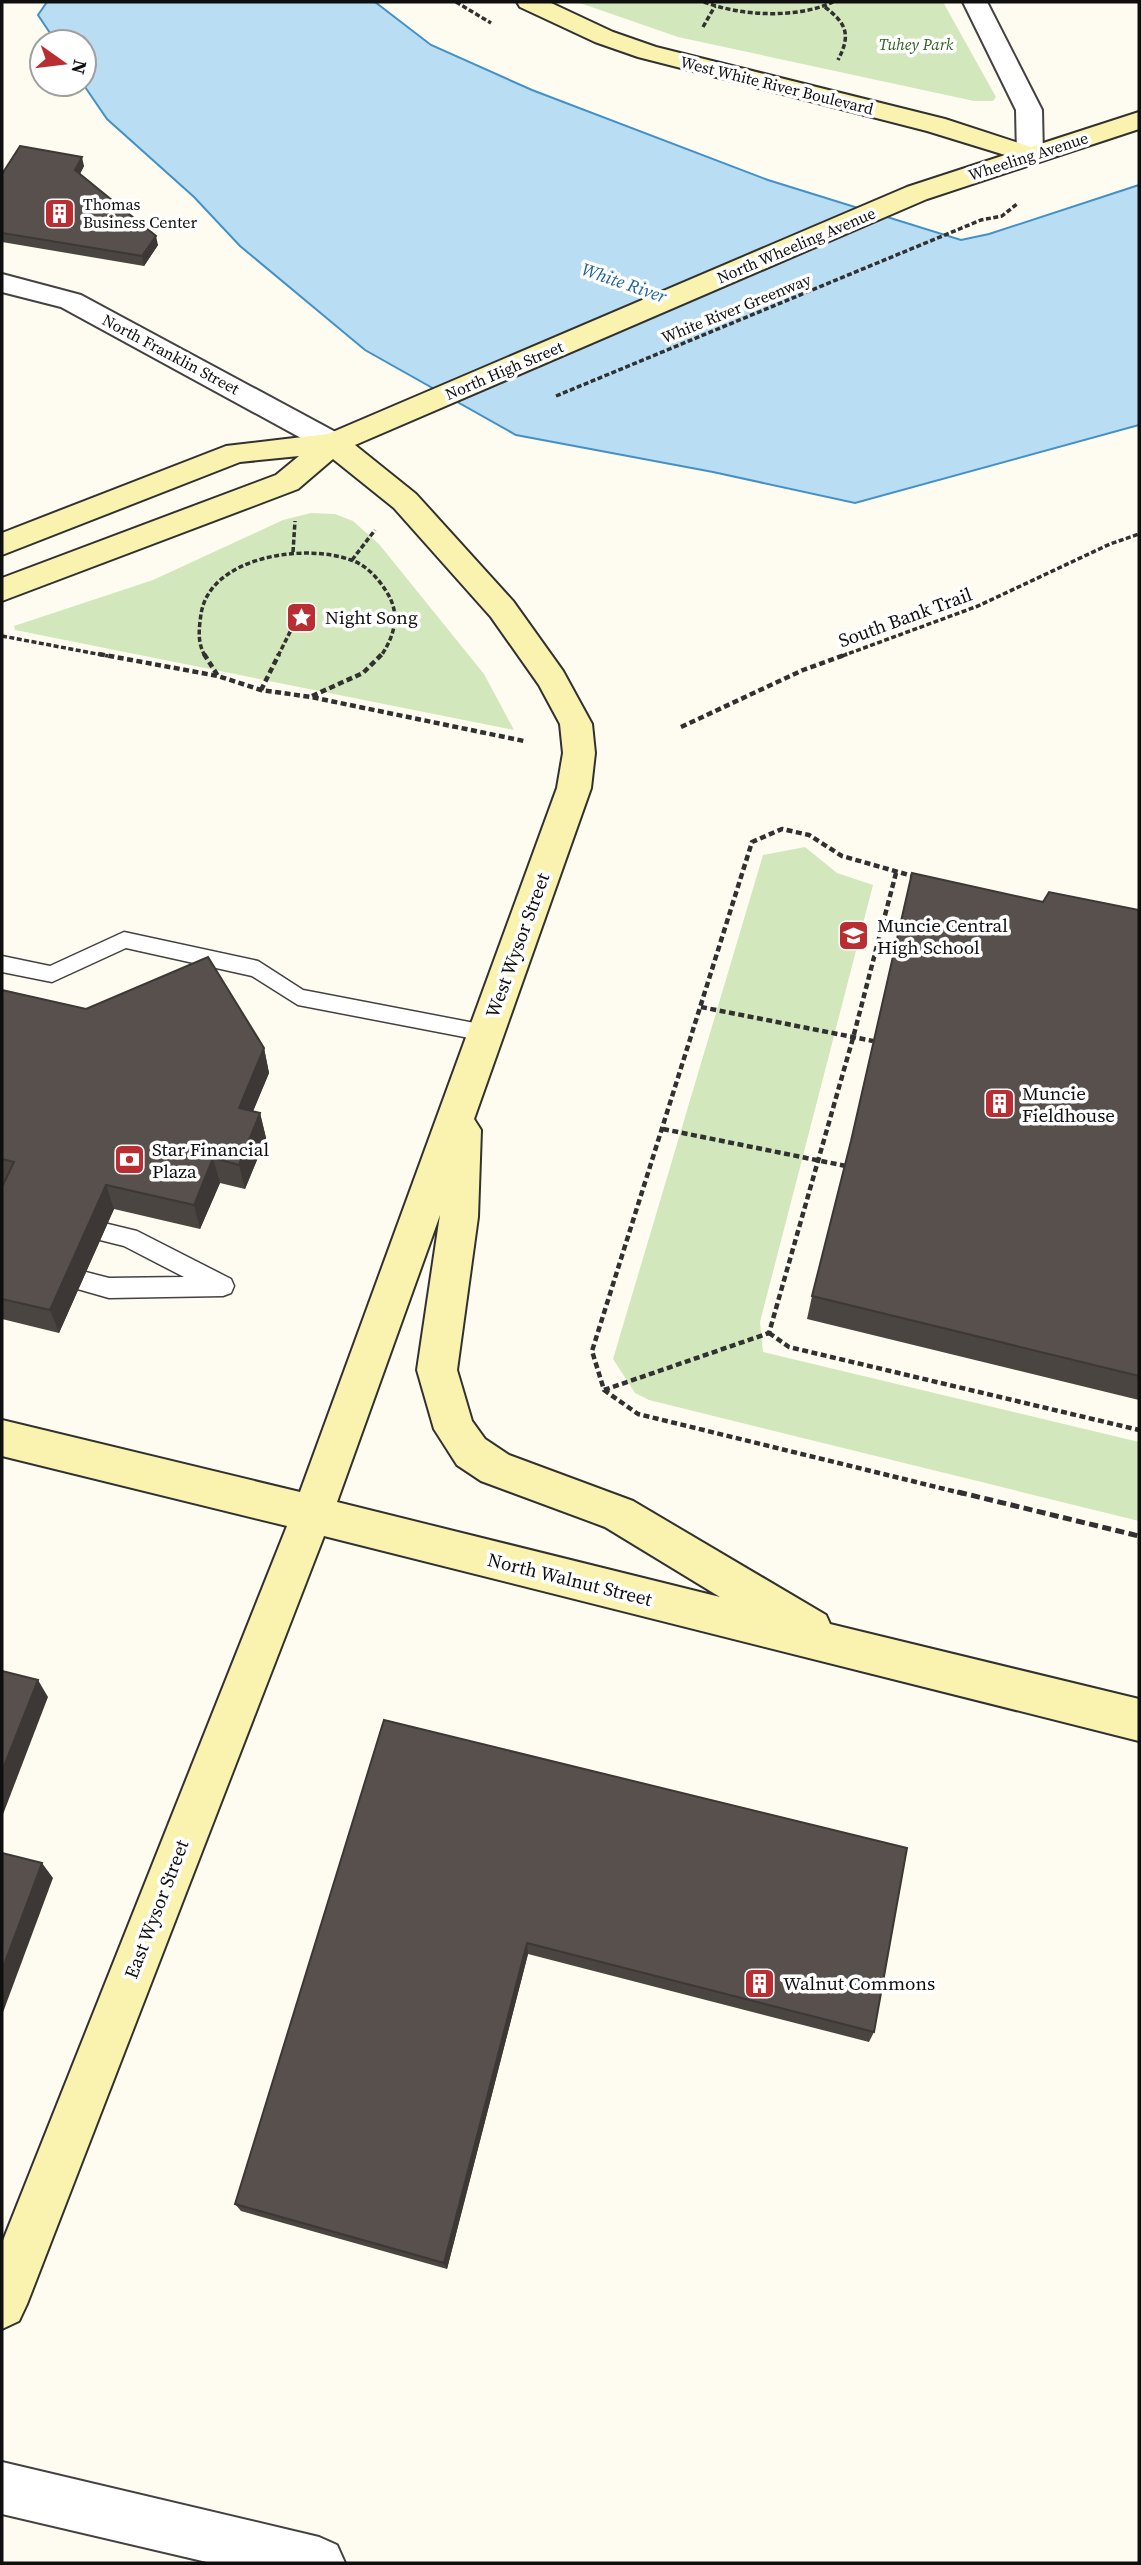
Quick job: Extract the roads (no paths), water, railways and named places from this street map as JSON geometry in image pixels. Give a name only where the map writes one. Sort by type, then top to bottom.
[{"type":"main road","name":"West White River Boulevard","points":[[529,2],[604,37],[647,52],[936,125],[1030,155]]},
{"type":"main road","name":"Wheeling Avenue","points":[[917,193],[1139,120]]},
{"type":"main road","name":"North Wheeling Avenue","points":[[675,298],[917,193]]},
{"type":"main road","name":"North High Street","points":[[2,590],[287,482],[333,443],[675,298]]},
{"type":"main road","name":"North High Street","points":[[2,545],[236,453],[333,443]]},
{"type":"main road","name":"West Wysor Street","points":[[312,1515],[345,1430],[574,788],[579,753],[576,724],[552,679],[502,610],[405,501],[333,443]]},
{"type":"main road","points":[[465,1090],[459,1217],[437,1370],[454,1429],[471,1452],[495,1468],[619,1514],[846,1650]]},
{"type":"main road","name":"North Walnut Street","points":[[2,1438],[241,1495],[846,1650],[1139,1720]]},
{"type":"main road","name":"East Wysor Street","points":[[2,2304],[312,1515]]},
{"type":"street","points":[[975,2],[1029,110],[1030,155]]},
{"type":"street","name":"North Franklin Street","points":[[2,283],[71,301],[333,443]]},
{"type":"street","points":[[2,2488],[319,2563]]},
{"type":"lane","points":[[2,964],[52,974],[124,940],[258,969],[298,997],[485,1033]]},
{"type":"lane","points":[[82,1281],[109,1288],[223,1286],[129,1238],[104,1232]]},
{"type":"water","name":"White River","points":[[47,2],[375,2],[431,45],[532,90],[768,180],[961,240],[989,234],[1139,185],[1139,425],[855,503],[713,472],[516,435],[365,350],[240,246],[194,197],[107,119],[93,98],[98,98],[98,28],[47,28],[38,15]]},
{"type":"place","name":"Thomas Business Center","points":[[60,213]]},
{"type":"place","name":"Night Song","points":[[302,617]]},
{"type":"place","name":"Muncie Central High School","points":[[854,936]]},
{"type":"place","name":"Muncie Fieldhouse","points":[[999,1104]]},
{"type":"place","name":"Star Financial Plaza","points":[[129,1160]]},
{"type":"place","name":"Walnut Commons","points":[[760,1983]]},
{"type":"park label","name":"Tuhey Park","points":[[916,44]]}]
